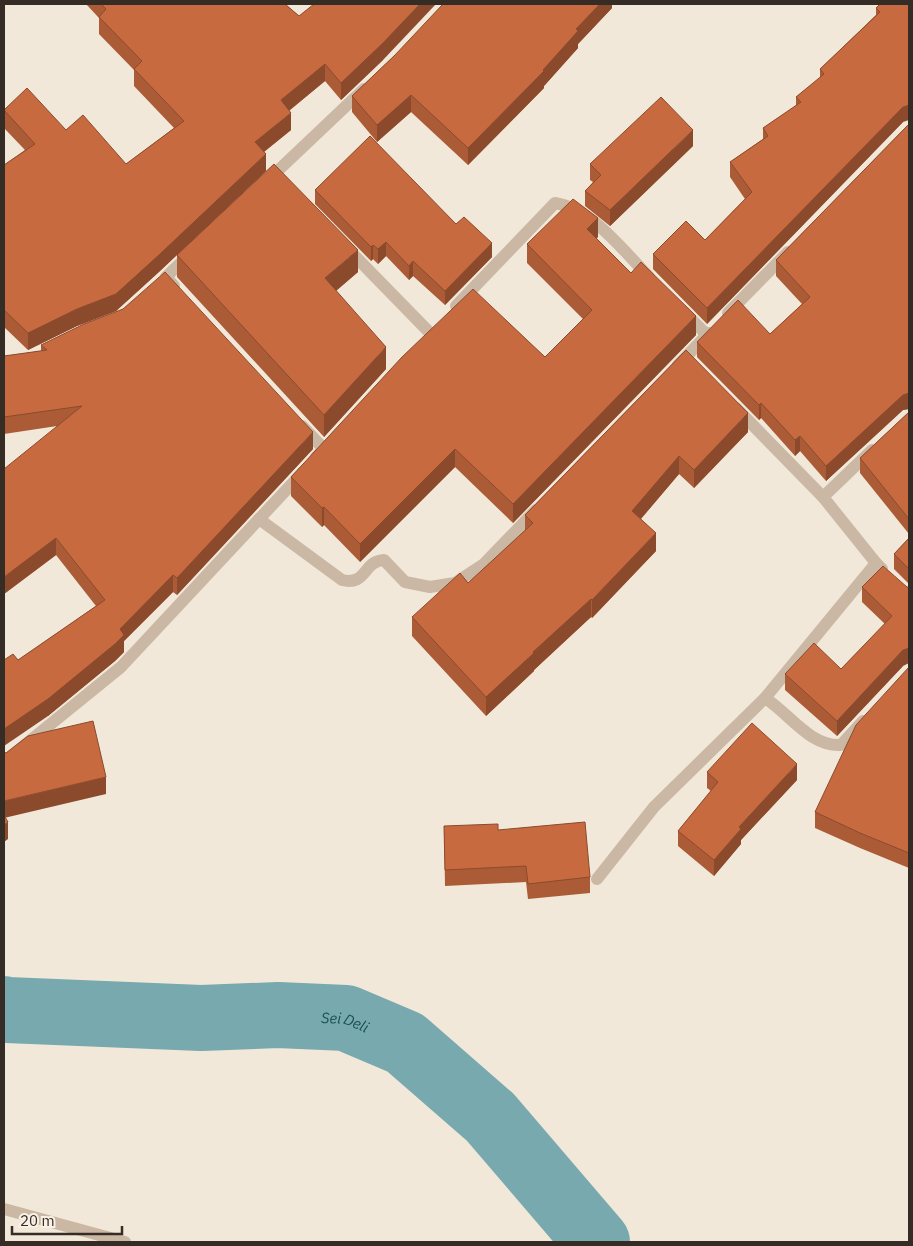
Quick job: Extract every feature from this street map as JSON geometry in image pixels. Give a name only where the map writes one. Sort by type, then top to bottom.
[{"type":"street","points":[[260,188],[277,178],[375,79]]},
{"type":"street","points":[[450,312],[555,203],[576,210],[598,224],[659,287]]},
{"type":"street","points":[[672,371],[689,360],[707,336],[798,242]]},
{"type":"street","points":[[342,244],[430,333]]},
{"type":"street","points":[[186,299],[163,280],[197,247]]},
{"type":"street","points":[[673,301],[707,336]]},
{"type":"street","points":[[727,399],[823,496],[876,563],[890,576]]},
{"type":"street","points":[[4,762],[121,667],[327,446],[291,414]]},
{"type":"street","points":[[823,496],[878,445]]},
{"type":"street","points":[[259,519],[342,580],[351,582],[357,580],[373,563],[381,560],[388,564],[405,582],[430,587],[455,584],[484,564],[546,500]]},
{"type":"street","points":[[597,879],[654,807],[765,698],[876,563]]},
{"type":"street","points":[[765,698],[776,705],[814,739],[831,746],[841,745],[872,712]]},
{"type":"street","points":[[4,1210],[125,1242]]},
{"type":"building","points":[[101,4],[285,4],[299,16],[314,4],[420,4],[341,83],[325,64],[281,100],[291,113],[255,142],[266,154],[116,294],[77,309],[28,333],[4,310],[4,165],[35,144],[4,110],[27,88],[66,130],[83,115],[126,164],[184,121],[134,69],[142,61],[99,17],[106,9]]},
{"type":"building","points":[[443,4],[600,4],[576,29],[578,31],[544,71],[468,148],[411,95],[377,125],[352,96],[395,55]]},
{"type":"building","points":[[880,4],[909,4],[909,105],[903,107],[707,308],[653,254],[686,221],[705,240],[752,192],[730,162],[768,136],[763,128],[801,102],[796,97],[824,74],[820,69],[880,12],[876,8]]},
{"type":"building","points":[[661,97],[693,130],[610,210],[585,191],[601,175],[590,164]]},
{"type":"building","points":[[909,124],[909,393],[903,395],[826,466],[800,436],[795,440],[761,403],[759,405],[697,342],[738,300],[770,334],[810,297],[776,260]]},
{"type":"building","points":[[370,136],[456,224],[464,217],[492,243],[445,291],[413,261],[409,266],[386,242],[378,249],[373,245],[371,247],[315,190]]},
{"type":"building","points":[[274,164],[358,250],[325,278],[386,347],[324,415],[177,255]]},
{"type":"building","points":[[573,199],[598,218],[587,229],[631,273],[641,262],[696,316],[513,504],[455,449],[360,544],[291,477],[402,357],[473,289],[545,357],[592,310],[527,244]]},
{"type":"building","points":[[165,272],[313,432],[177,578],[173,575],[120,629],[124,635],[115,644],[48,699],[4,729],[4,660],[13,654],[18,660],[105,600],[56,538],[4,577],[4,469],[82,406],[4,417],[4,356],[47,350],[41,345],[84,324],[123,309]]},
{"type":"building","points":[[686,350],[748,413],[694,470],[679,456],[632,511],[656,533],[592,600],[486,697],[412,617],[460,573],[468,583],[533,523],[525,515]]},
{"type":"building","points":[[909,412],[909,519],[860,458]]},
{"type":"building","points":[[909,538],[909,569],[894,554]]},
{"type":"building","points":[[883,566],[909,587],[909,648],[903,650],[837,721],[785,674],[814,643],[841,669],[892,616],[862,587]]},
{"type":"building","points":[[909,667],[909,853],[815,812],[856,725]]},
{"type":"building","points":[[93,721],[106,777],[4,801],[4,752],[6,753],[28,736]]},
{"type":"building","points":[[752,723],[797,764],[739,827],[741,829],[714,860],[678,831],[718,782],[707,772]]},
{"type":"building","points":[[4,815],[8,822],[4,825]]},
{"type":"building","points":[[585,822],[590,877],[528,884],[526,866],[445,870],[444,826],[498,824],[498,830]]},
{"type":"waterway","name":"Sei Deli","points":[[4,1009],[201,1018],[278,1015],[346,1018],[405,1043],[490,1117],[597,1242]]}]
